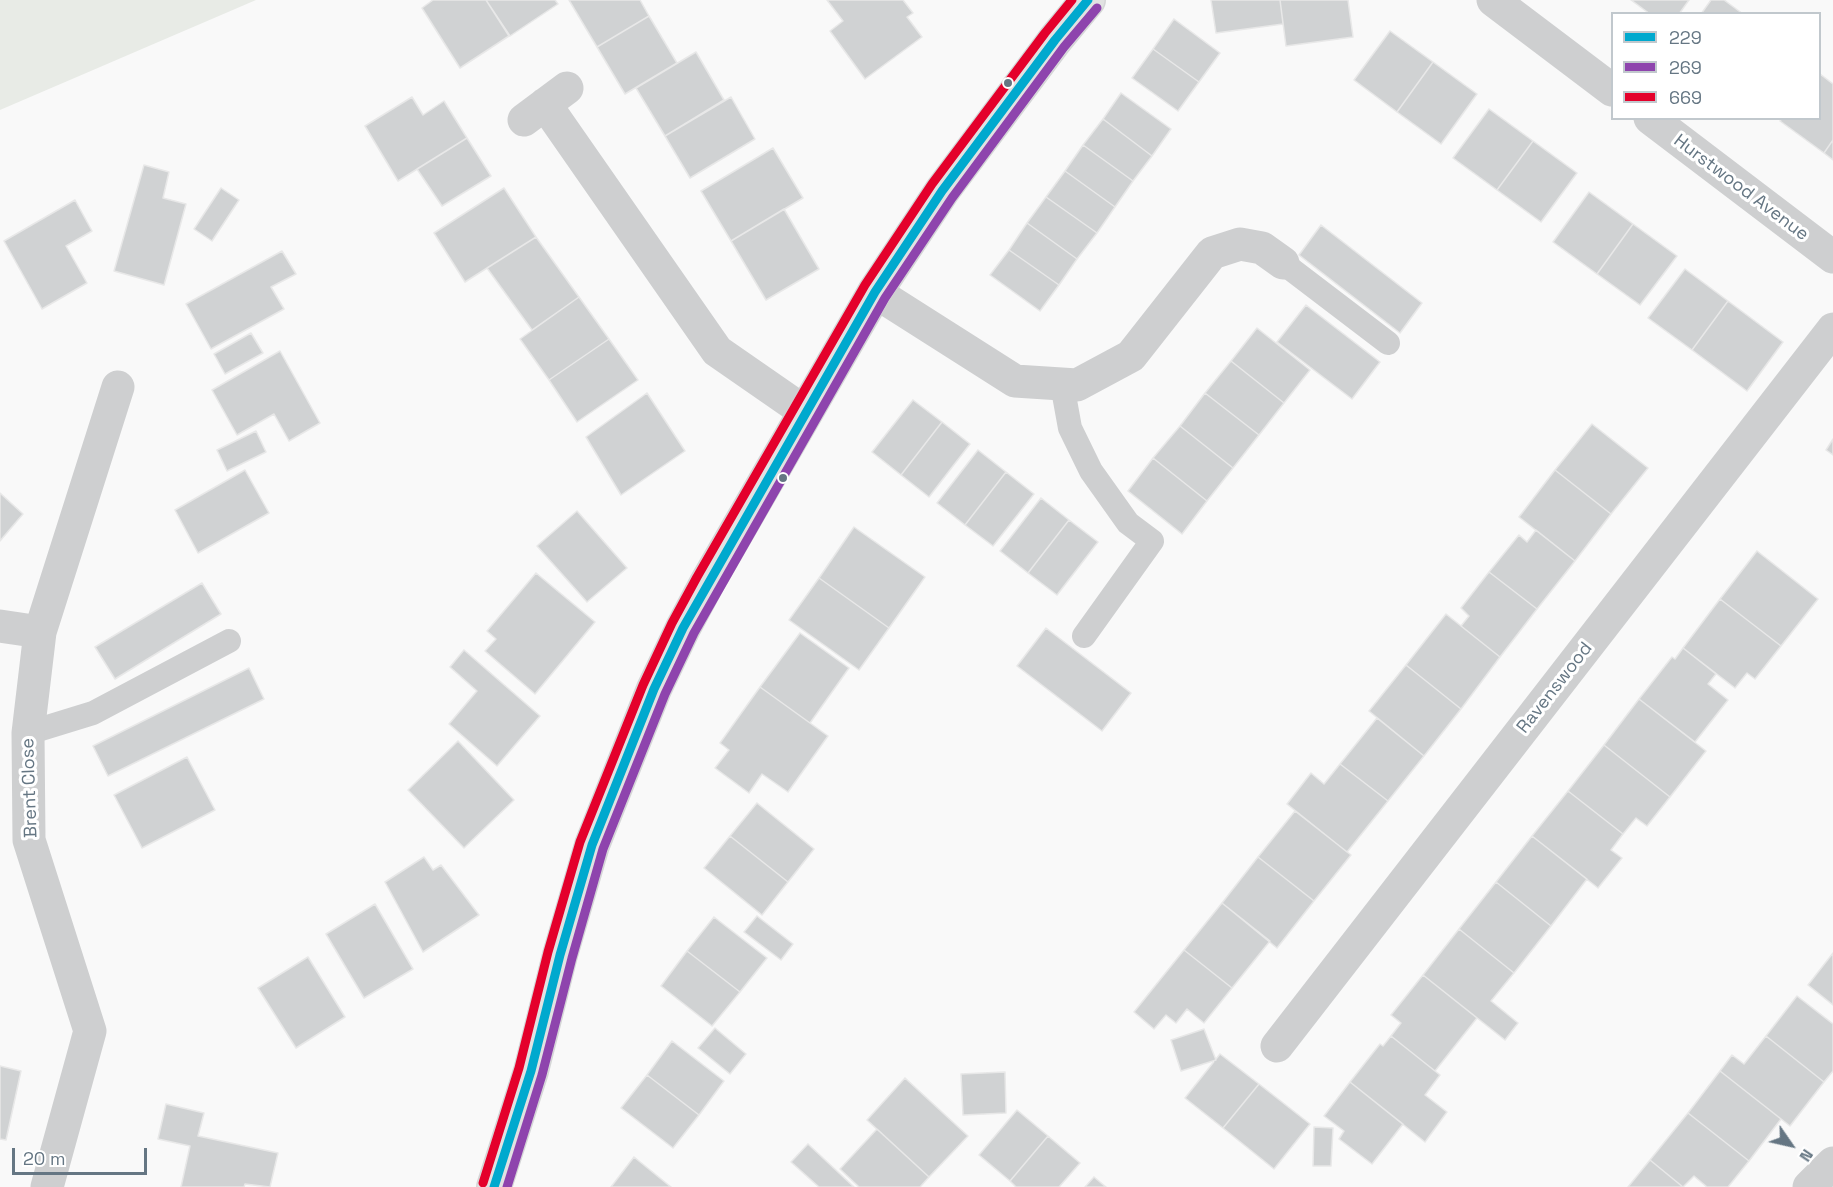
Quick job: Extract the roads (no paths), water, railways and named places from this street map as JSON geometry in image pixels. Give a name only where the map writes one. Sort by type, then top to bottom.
[{"type":"main road","points":[[494,1187],[531,1071],[560,955],[592,845],[654,688],[683,628],[875,292],[942,190],[1088,0]]},
{"type":"street","points":[[1493,0],[1611,89]]},
{"type":"street","points":[[545,104],[717,351],[805,412]]},
{"type":"street","name":"Hurstwood Avenue","points":[[1653,120],[1833,257]]},
{"type":"street","points":[[875,292],[1015,381],[1077,385],[1131,356],[1212,253],[1240,244],[1262,248],[1283,263]]},
{"type":"street","name":"Ravenswood","points":[[1277,1046],[1833,329]]},
{"type":"street","name":"Brent Close","points":[[47,1187],[90,1031],[29,840],[28,733],[40,632],[118,387]]},
{"type":"street","points":[[0,626],[40,632]]},
{"type":"street","points":[[1809,1187],[1833,1163]]},
{"type":"lane","points":[[1283,263],[1388,343]]},
{"type":"lane","points":[[1062,384],[1070,428],[1091,471],[1128,523],[1152,541],[1084,636]]},
{"type":"lane","points":[[28,733],[93,713],[229,641]]}]
